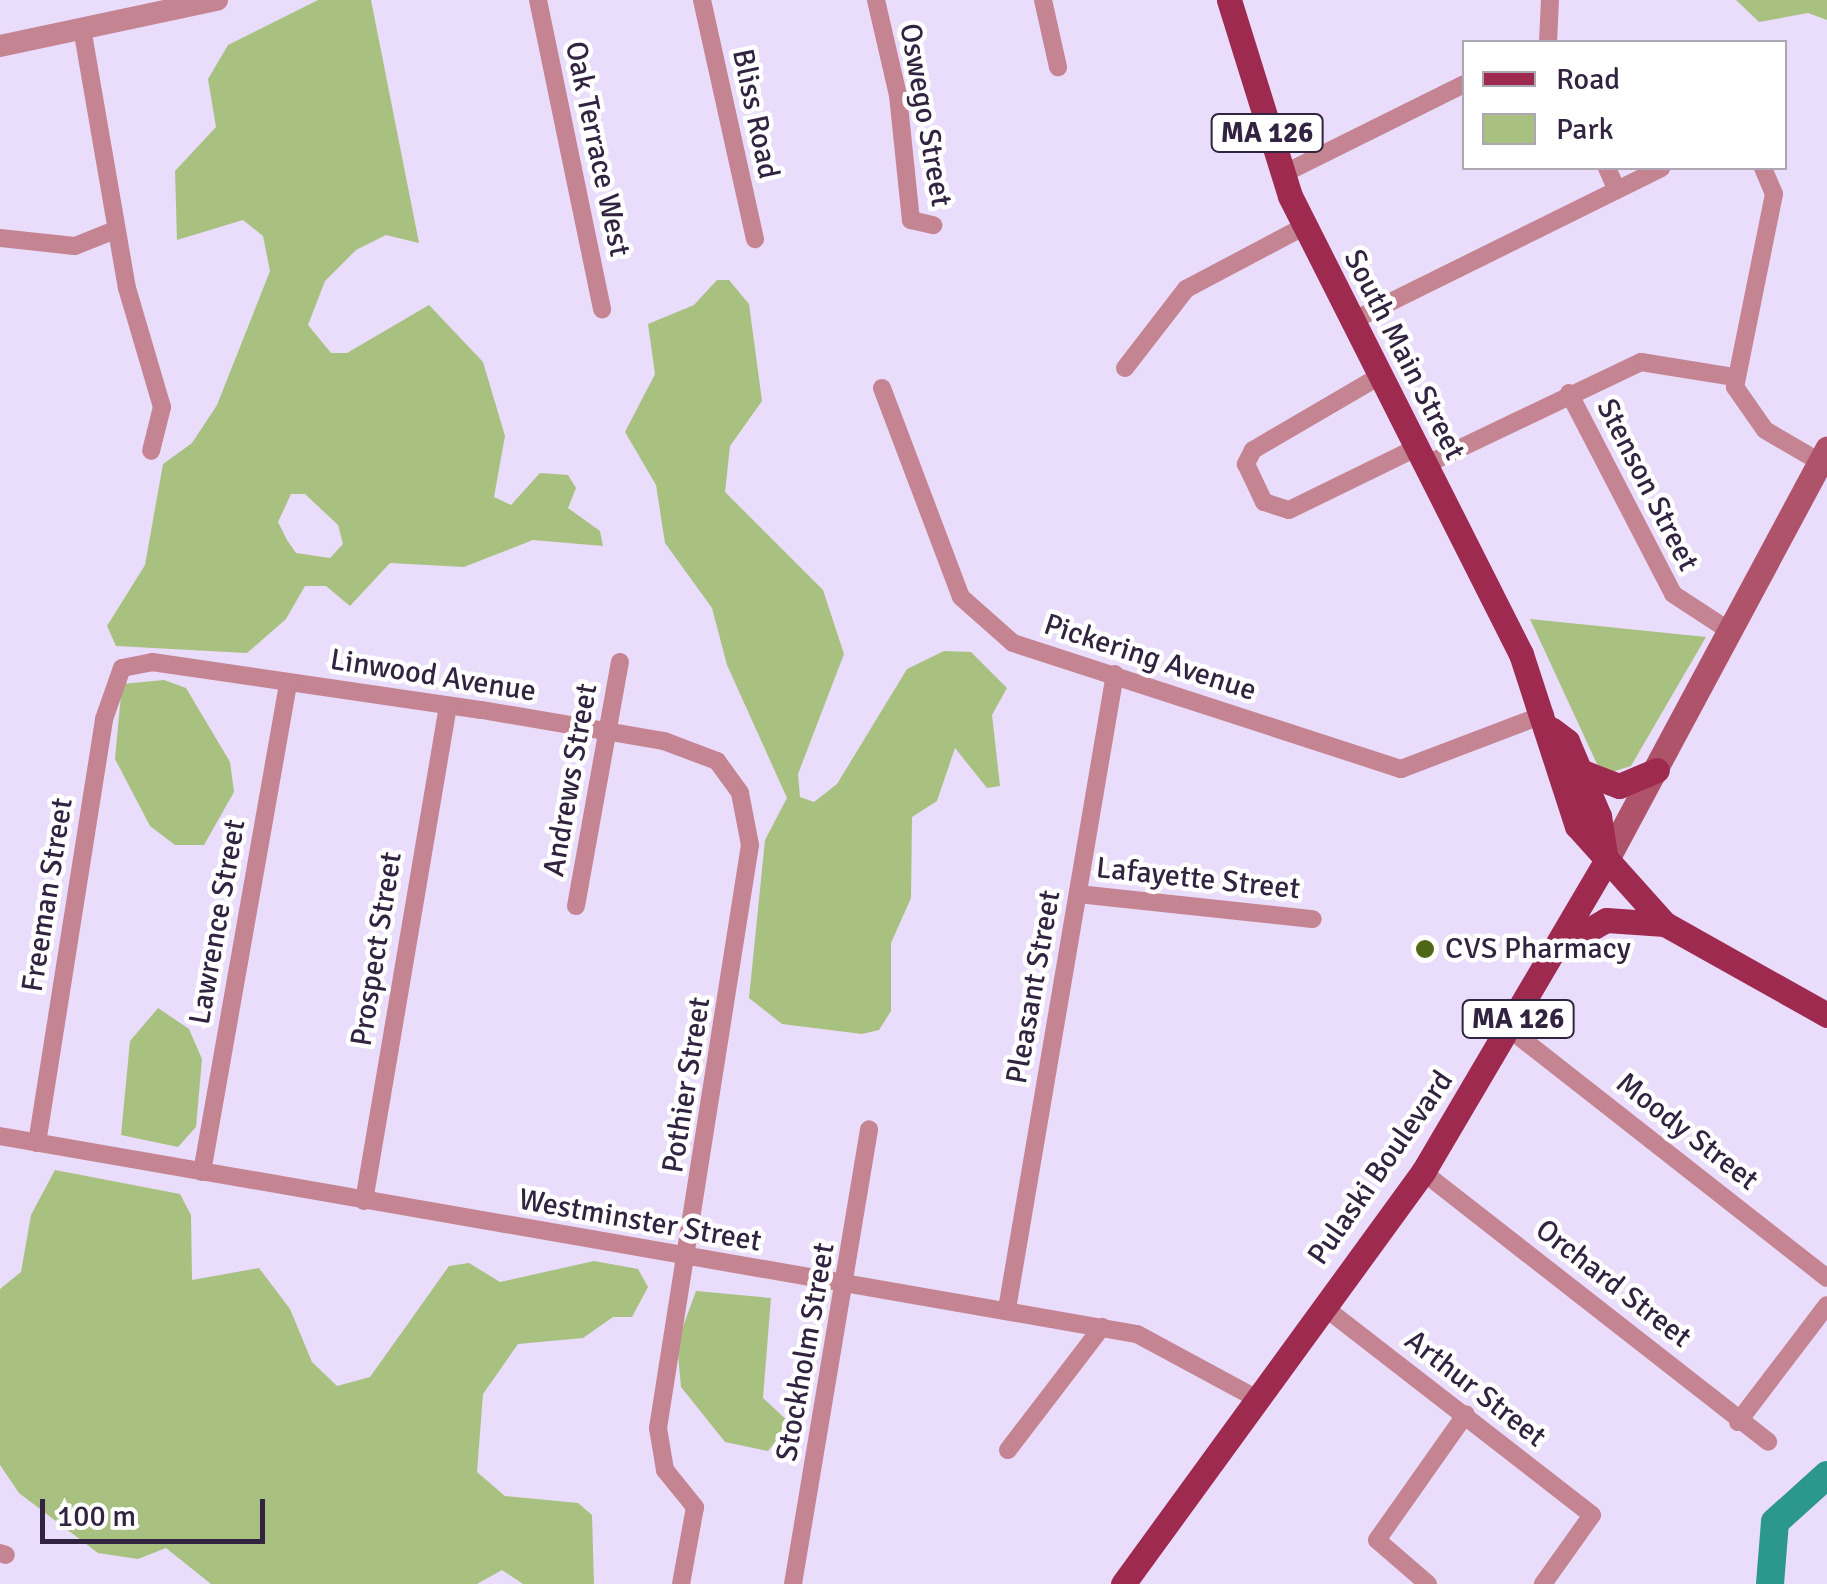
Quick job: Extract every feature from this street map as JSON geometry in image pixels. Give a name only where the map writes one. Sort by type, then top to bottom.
[{"type":"main road","name":"South Main Street","points":[[1229,0],[1281,174],[1303,226],[1548,722],[1580,772],[1606,861]]},
{"type":"main road","name":"Pulaski Boulevard","points":[[1132,1581],[1257,1399],[1423,1172],[1512,1031],[1824,456]]},
{"type":"main road","name":"South Main Street","points":[[1548,722],[1547,749],[1573,816],[1606,861]]},
{"type":"main road","points":[[1580,772],[1619,786],[1657,770]]},
{"type":"main road","points":[[1606,861],[1665,924],[1824,1007]]},
{"type":"main road","points":[[1557,948],[1606,920],[1665,924]]},
{"type":"street","points":[[0,46],[217,0]]},
{"type":"street","name":"Oak Terrace West","points":[[538,0],[602,310]]},
{"type":"street","name":"Bliss Road","points":[[702,0],[755,239]]},
{"type":"street","name":"Oswego Street","points":[[876,0],[911,220],[933,225]]},
{"type":"street","points":[[1043,0],[1058,66]]},
{"type":"street","points":[[1546,37],[1550,0]]},
{"type":"street","points":[[82,28],[116,230],[162,408],[151,451]]},
{"type":"street","points":[[1281,174],[1462,85]]},
{"type":"street","points":[[1608,170],[1617,190]]},
{"type":"street","points":[[1350,322],[1656,170]]},
{"type":"street","points":[[1764,170],[1772,202],[1735,377],[1756,422],[1824,456]]},
{"type":"street","points":[[1126,368],[1186,289],[1303,226]]},
{"type":"street","points":[[0,238],[75,246],[116,230]]},
{"type":"street","points":[[1378,377],[1253,450],[1246,464],[1264,502],[1289,510],[1655,360],[1735,377]]},
{"type":"street","name":"Pickering Avenue","points":[[882,388],[943,560],[973,614],[1013,643],[1402,769],[1548,722]]},
{"type":"street","name":"Stenson Street","points":[[1569,393],[1673,594],[1731,632]]},
{"type":"street","name":"Andrews Street","points":[[576,906],[620,662]]},
{"type":"street","name":"Linwood Avenue","points":[[129,664],[288,682],[608,732],[682,745],[722,766]]},
{"type":"street","name":"Freeman Street","points":[[38,1143],[107,702],[129,664]]},
{"type":"street","name":"Pleasant Street","points":[[1007,1309],[1116,674]]},
{"type":"street","name":"Lawrence Street","points":[[202,1172],[288,682]]},
{"type":"street","name":"Prospect Street","points":[[364,1201],[448,706]]},
{"type":"street","name":"Pothier Street","points":[[681,1584],[695,1506],[658,1454],[748,864],[744,803],[722,766]]},
{"type":"street","name":"Lafayette Street","points":[[1078,894],[1313,919]]},
{"type":"street","name":"Moody Street","points":[[1512,1031],[1827,1278]]},
{"type":"street","name":"Stockholm Street","points":[[794,1584],[849,1284],[869,1129]]},
{"type":"street","name":"Westminster Street","points":[[0,1136],[1138,1334],[1257,1399]]},
{"type":"street","name":"Orchard Street","points":[[1423,1172],[1768,1442]]},
{"type":"street","points":[[1738,1422],[1827,1305]]},
{"type":"street","name":"Arthur Street","points":[[1324,1307],[1592,1515],[1542,1584]]},
{"type":"street","points":[[1008,1450],[1102,1327]]},
{"type":"street","points":[[1428,1584],[1377,1540],[1466,1414]]},
{"type":"green space","points":[[318,0],[371,0],[419,243],[386,235],[356,250],[325,281],[308,325],[331,353],[347,353],[429,305],[483,362],[505,436],[494,497],[511,505],[540,473],[568,475],[576,488],[568,508],[600,531],[603,546],[533,540],[464,567],[390,563],[350,606],[326,586],[305,586],[286,619],[247,653],[116,646],[107,626],[145,565],[163,464],[192,443],[217,405],[270,271],[263,236],[243,220],[177,240],[175,171],[216,127],[208,79],[228,45]],"holes":[[[291,494],[305,494],[338,525],[343,544],[330,558],[296,553],[278,522]]]},
{"type":"green space","points":[[1736,0],[1827,0],[1827,20],[1808,13],[1759,22]]},
{"type":"green space","points":[[717,280],[729,280],[749,304],[762,401],[730,446],[725,492],[823,590],[844,654],[798,774],[800,797],[814,802],[837,784],[907,669],[944,651],[971,652],[1007,688],[992,715],[1000,786],[987,788],[955,748],[937,801],[912,817],[911,898],[891,943],[891,1011],[879,1030],[862,1034],[782,1024],[749,998],[765,840],[787,798],[727,665],[712,608],[665,543],[656,485],[625,432],[655,374],[648,324],[694,305]]},
{"type":"green space","points":[[1530,619],[1706,637],[1631,766],[1612,772],[1597,764]]},
{"type":"green space","points":[[164,680],[186,688],[230,762],[234,792],[204,845],[175,845],[150,826],[115,759],[122,684]]},
{"type":"green space","points":[[158,1008],[189,1029],[202,1059],[196,1127],[178,1147],[121,1135],[130,1041]]},
{"type":"green space","points":[[55,1170],[180,1194],[191,1215],[192,1280],[259,1268],[290,1309],[312,1362],[337,1386],[370,1377],[449,1266],[469,1263],[500,1282],[594,1261],[638,1269],[648,1287],[632,1317],[613,1317],[583,1338],[518,1344],[483,1394],[477,1472],[505,1496],[578,1503],[592,1515],[594,1584],[523,1584],[502,1570],[477,1584],[211,1584],[166,1548],[138,1559],[98,1553],[19,1493],[0,1465],[0,1289],[21,1272],[31,1215]]},
{"type":"green space","points":[[696,1291],[771,1298],[763,1398],[790,1423],[768,1451],[725,1442],[681,1387],[677,1343]]},
{"type":"waterway","points":[[1770,1584],[1775,1522],[1827,1475]]},
{"type":"place","name":"CVS Pharmacy","points":[[1425,949]]}]
